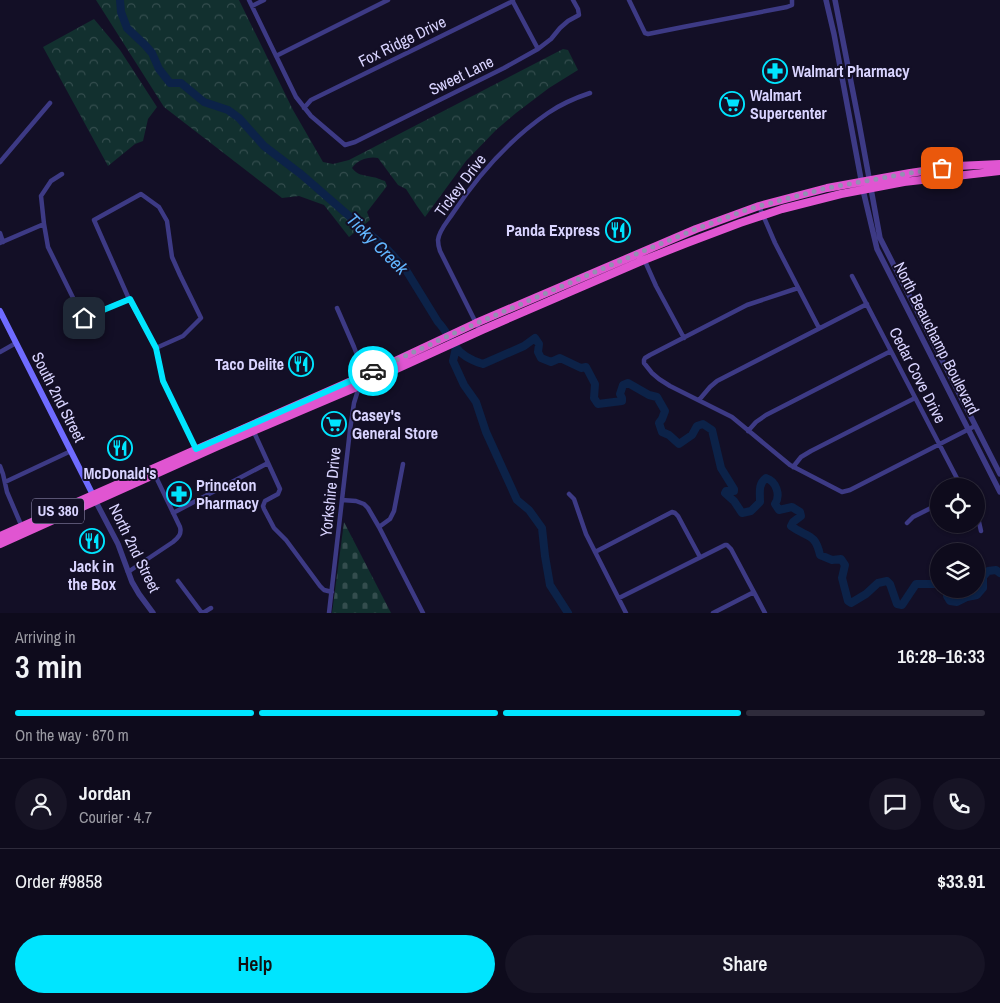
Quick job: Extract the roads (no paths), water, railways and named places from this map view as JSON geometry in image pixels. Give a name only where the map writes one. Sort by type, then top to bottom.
[{"type":"highway","name":"US 380","points":[[153,472],[196,449],[359,386],[440,344],[461,330],[696,229],[759,206],[812,192],[910,173],[958,166],[1000,164]]},
{"type":"highway","name":"US 380","points":[[0,536],[19,531],[95,498],[365,375],[440,344],[467,337],[644,260],[762,215],[818,199],[904,182],[1000,171]]},
{"type":"highway","name":"US 380","points":[[0,544],[19,531]]},
{"type":"main road","name":"South 2nd Street","points":[[0,311],[95,498]]},
{"type":"street","points":[[249,0],[296,97],[304,108]]},
{"type":"street","points":[[252,6],[264,0]]},
{"type":"street","points":[[276,56],[388,0]]},
{"type":"street","points":[[513,0],[538,49]]},
{"type":"street","name":"Fox Ridge Drive","points":[[304,108],[312,100],[513,0]]},
{"type":"street","name":"Sweet Lane","points":[[304,108],[345,145],[355,142],[538,49],[551,39],[568,21],[579,15],[573,0]]},
{"type":"street","points":[[629,0],[645,32],[648,34],[779,9],[792,3]]},
{"type":"street","name":"North Beauchamp Boulevard","points":[[826,0],[863,190],[877,249],[1000,492]]},
{"type":"street","name":"North Beauchamp Boulevard","points":[[835,0],[880,238],[1000,474]]},
{"type":"street","points":[[834,34],[841,33]]},
{"type":"street","points":[[844,88],[852,87]]},
{"type":"street","name":"Tickey Drive","points":[[480,331],[440,251],[438,240],[440,234],[476,180],[502,152],[549,112],[590,93]]},
{"type":"street","points":[[0,162],[50,103]]},
{"type":"street","points":[[62,174],[51,181],[41,196],[44,224],[48,247],[84,318],[130,299]]},
{"type":"street","points":[[156,348],[183,336],[201,318],[172,257],[168,221],[159,207],[141,194],[94,220],[130,299],[156,348],[163,381],[196,449]]},
{"type":"street","points":[[759,206],[779,250],[820,328]]},
{"type":"street","points":[[0,233],[1,242],[44,224]]},
{"type":"street","points":[[877,249],[880,249],[887,261],[891,260]]},
{"type":"street","points":[[641,252],[684,338]]},
{"type":"street","name":"Cedar Cove Drive","points":[[852,276],[957,478]]},
{"type":"street","points":[[798,288],[747,305],[650,355],[644,360],[647,368],[670,386],[732,417],[793,467],[842,492],[850,490],[975,426]]},
{"type":"street","points":[[700,400],[710,386],[717,381],[867,304]]},
{"type":"street","points":[[337,308],[365,375]]},
{"type":"street","points":[[0,352],[16,343]]},
{"type":"street","points":[[748,431],[766,415],[891,351]]},
{"type":"street","name":"Yorkshire Drive","points":[[329,613],[352,414],[359,386],[365,375]]},
{"type":"street","points":[[793,467],[801,457],[915,398]]},
{"type":"street","points":[[252,428],[280,488],[278,494],[265,501],[263,504],[264,509],[277,532],[286,540],[322,588],[332,592]]},
{"type":"street","points":[[5,482],[71,451]]},
{"type":"street","points":[[173,513],[268,463]]},
{"type":"street","points":[[380,527],[387,522],[394,511],[404,464]]},
{"type":"street","points":[[0,466],[19,531]]},
{"type":"street","points":[[128,572],[177,539],[180,534],[180,527],[153,472]]},
{"type":"street","points":[[569,494],[574,499],[584,530],[626,613]]},
{"type":"street","name":"North 2nd Street","points":[[95,498],[118,544],[138,594],[153,613]]},
{"type":"street","points":[[342,500],[356,501],[364,504],[380,527],[423,613]]},
{"type":"street","points":[[907,523],[930,509]]},
{"type":"street","points":[[595,552],[672,512],[678,516],[700,557]]},
{"type":"street","points":[[619,598],[722,546],[727,546],[731,549],[766,613]]},
{"type":"street","points":[[178,581],[203,613],[211,608]]},
{"type":"street","points":[[713,613],[754,592]]},
{"type":"waterway","points":[[120,0],[121,12],[127,28],[152,53],[159,69],[170,83],[181,83],[204,102],[228,110],[239,118],[264,146],[302,175],[387,249],[406,270],[438,322],[464,355],[483,364],[524,346],[535,338],[539,344],[538,352],[541,358],[551,362],[560,358],[581,368],[586,367],[595,384],[594,398],[598,404],[622,401],[620,394],[623,385],[628,383],[649,395],[657,397],[665,411],[659,423],[662,432],[669,435],[679,444],[692,435],[697,426],[703,424],[712,430],[721,468],[734,489],[734,491],[726,491],[725,493],[734,501],[742,513],[751,511],[760,502],[760,488],[763,480],[766,478],[770,480],[775,485],[778,497],[775,504],[779,510],[792,507],[800,512],[801,516],[791,526],[810,536],[816,542],[820,555],[832,560],[841,559],[845,565],[842,578],[848,601],[851,603],[866,594],[878,583],[887,581],[890,584],[897,604],[902,605],[916,584],[930,584]]},
{"type":"waterway","name":"Ticky Creek","points":[[456,348],[453,361],[464,385],[476,402],[486,432],[517,500],[529,510],[542,528],[550,585],[568,613]]},
{"type":"waterway","points":[[985,575],[988,571],[996,570],[1000,573]]},
{"type":"waterway","points":[[948,598],[950,601],[957,602],[965,598]]},
{"type":"place","name":"Walmart Pharmacy","points":[[775,71]]},
{"type":"place","name":"Walmart Supercenter","points":[[732,104]]},
{"type":"place","name":"Panda Express","points":[[618,230]]},
{"type":"place","name":"Taco Delite","points":[[301,364]]},
{"type":"place","name":"Casey's General Store","points":[[334,424]]},
{"type":"place","name":"McDonald's","points":[[120,448]]},
{"type":"place","name":"Princeton Pharmacy","points":[[179,494]]},
{"type":"place","name":"Jack in the Box","points":[[92,541]]}]
